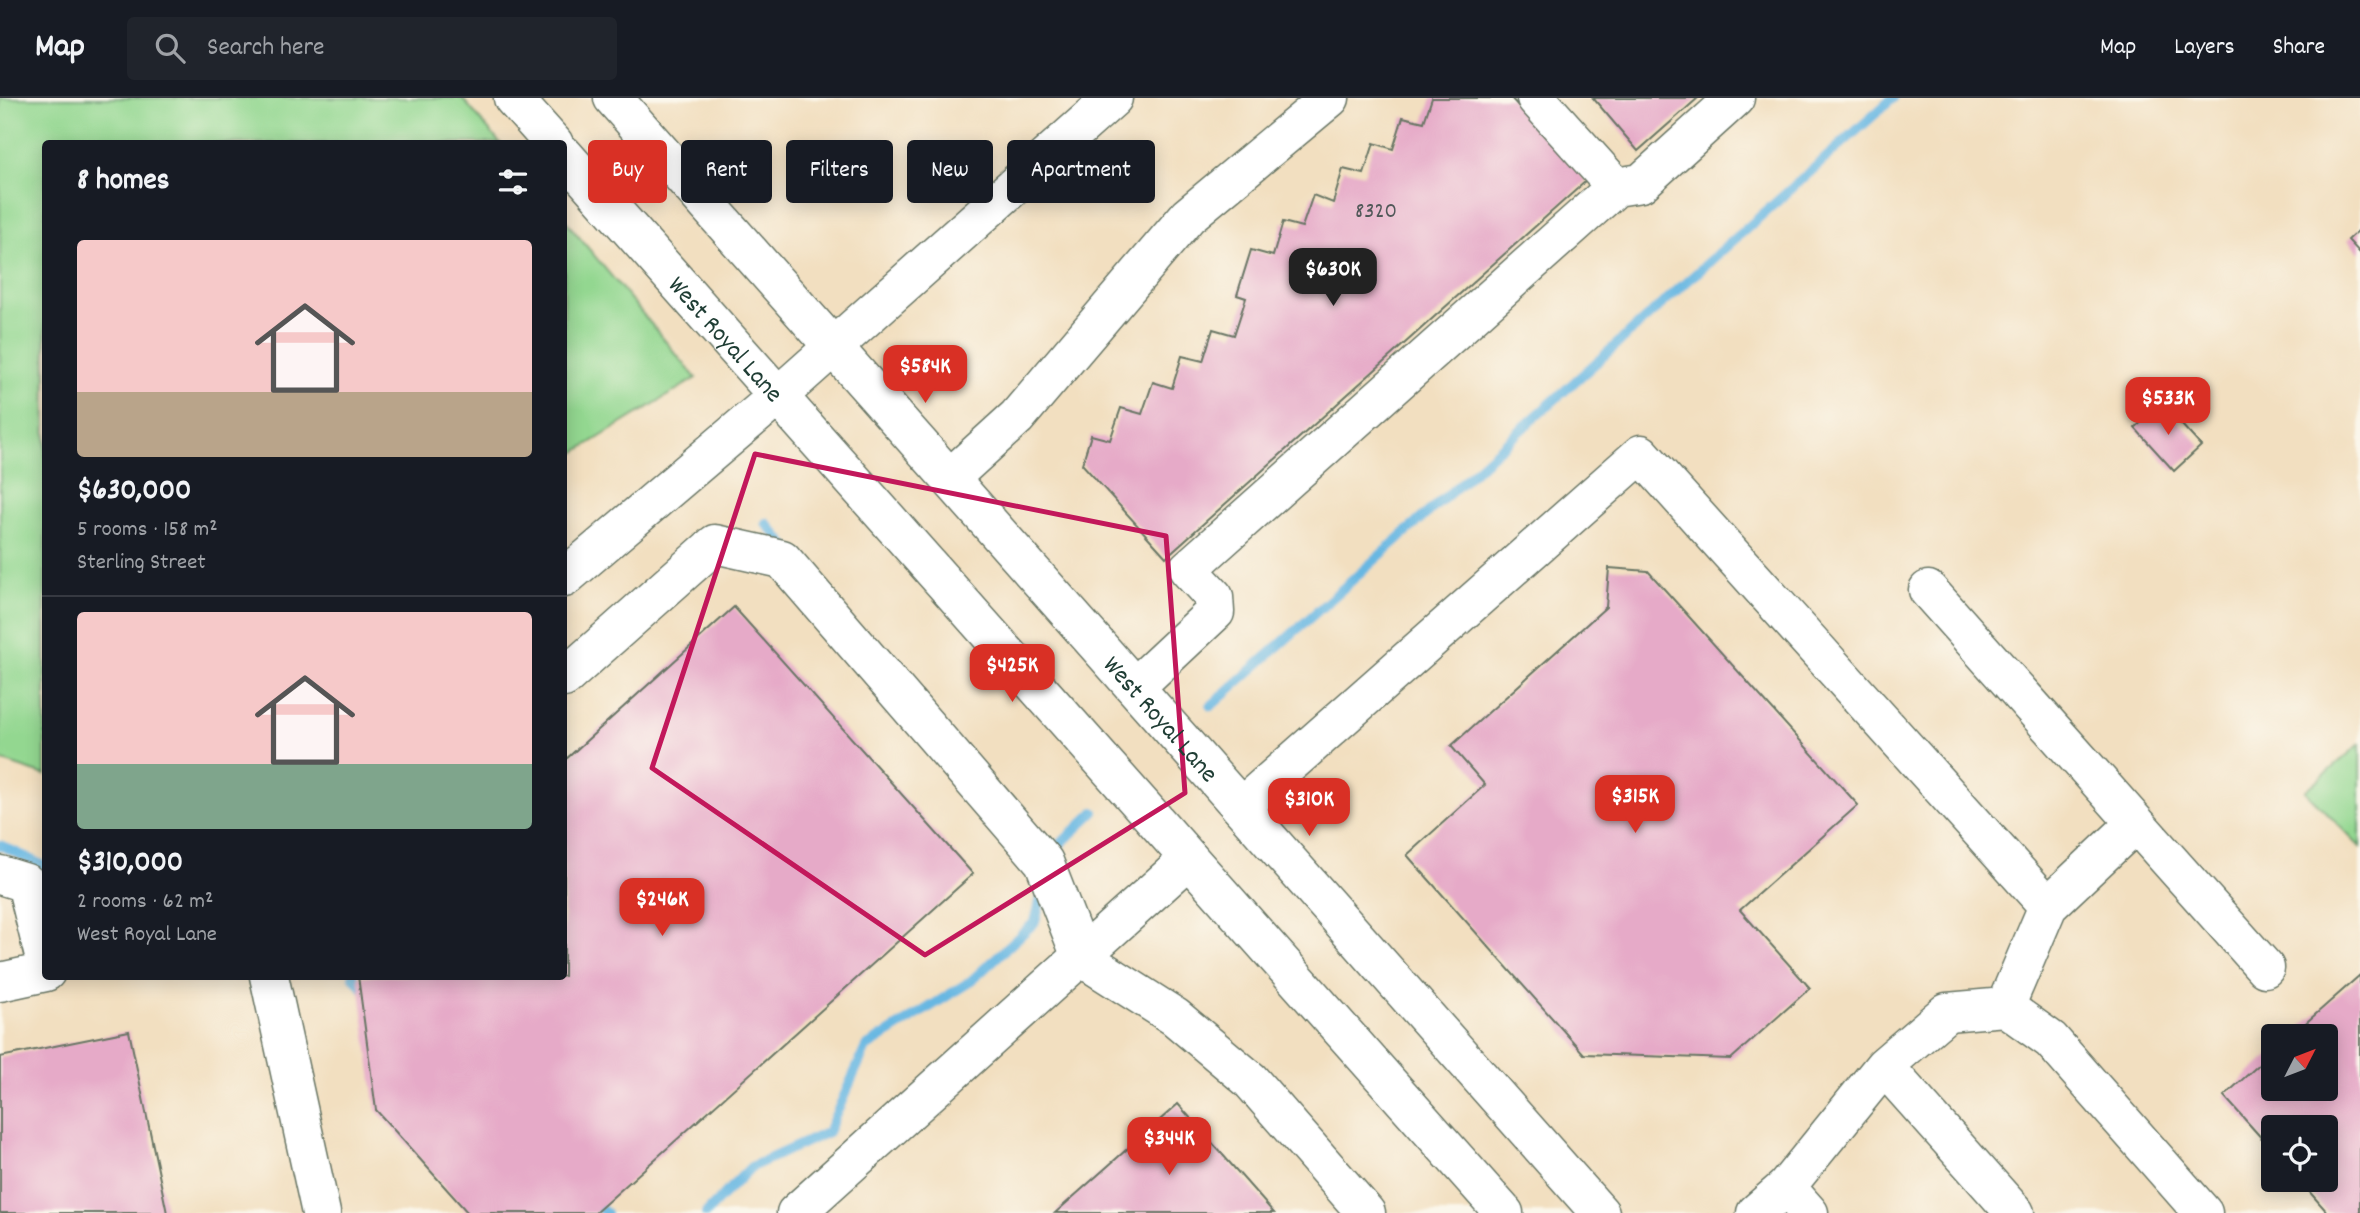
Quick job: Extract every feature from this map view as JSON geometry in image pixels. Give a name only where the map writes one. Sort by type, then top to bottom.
[{"type":"main road","points":[[513,98],[550,140]]},
{"type":"main road","name":"West Royal Lane","points":[[613,98],[1600,1213]]},
{"type":"main road","points":[[567,575],[778,396],[1113,98]]},
{"type":"main road","points":[[950,478],[1017,417],[1188,216],[1330,98]]},
{"type":"main road","points":[[1536,98],[1616,187]]},
{"type":"main road","points":[[1135,687],[1215,612],[1214,597],[1188,569],[1616,187],[1641,183],[1735,98]]},
{"type":"main road","name":"West Royal Lane","points":[[567,158],[1504,1213]]},
{"type":"main road","points":[[1241,807],[1641,454],[2048,906]]},
{"type":"main road","points":[[567,675],[715,544],[782,559],[1044,862],[1080,957],[1175,1017],[1251,1080],[1366,1213]]},
{"type":"main road","points":[[1928,590],[2265,968]]},
{"type":"main road","points":[[2005,1007],[2048,906],[2136,823]]},
{"type":"main road","points":[[796,1213],[1189,859]]},
{"type":"main road","points":[[0,875],[26,883],[42,948]]},
{"type":"main road","points":[[0,982],[42,973]]},
{"type":"main road","points":[[270,980],[321,1213]]},
{"type":"main road","points":[[1756,1213],[1797,1200],[1884,1066],[1947,1012],[2005,1007],[2051,1040],[2203,1213]]},
{"type":"main road","points":[[1884,1066],[2015,1213]]},
{"type":"highlighted area","points":[[755,454],[1166,536],[1185,793],[925,955],[652,768]]},
{"type":"green space","points":[[0,98],[462,98],[497,140],[42,140],[42,774],[0,760]]},
{"type":"green space","points":[[567,223],[696,378],[567,457]]},
{"type":"green space","points":[[2360,744],[2360,847],[2305,791]]},
{"type":"building","points":[[1432,98],[1511,98],[1586,181],[1166,557],[1082,464],[1091,435],[1110,440],[1121,408],[1142,414],[1153,382],[1172,388],[1182,356],[1203,361],[1213,329],[1234,335],[1246,298],[1237,295],[1251,250],[1273,256],[1283,222],[1302,227],[1313,195],[1333,203],[1343,169],[1364,174],[1374,143],[1393,149],[1403,117],[1424,122]]},
{"type":"building","points":[[1593,98],[1698,98],[1638,151]]},
{"type":"building","points":[[2360,229],[2360,253],[2348,240]]},
{"type":"building","points":[[2162,403],[2201,446],[2174,471],[2135,428]]},
{"type":"building","points":[[1609,568],[1648,571],[1858,805],[1740,910],[1810,988],[1731,1059],[1584,1054],[1407,855],[1485,785],[1451,746],[1606,607]]},
{"type":"building","points":[[734,607],[973,874],[595,1213],[468,1213],[376,1110],[359,980],[567,980],[567,758]]},
{"type":"building","points":[[2360,975],[2360,1213],[2328,1213],[2310,1192],[2338,1192],[2338,1115],[2261,1115],[2261,1138],[2224,1096],[2261,1063],[2261,1101],[2338,1101],[2338,1024],[2305,1024]]},
{"type":"building","points":[[129,1031],[167,1213],[0,1213],[0,1057]]},
{"type":"building","points":[[1178,1104],[1274,1213],[1055,1213]]},
{"type":"waterway","points":[[1211,706],[1893,98]]},
{"type":"waterway","points":[[766,523],[787,547]]},
{"type":"waterway","points":[[1051,858],[1053,851],[1094,812]]},
{"type":"waterway","points":[[0,845],[42,865]]},
{"type":"waterway","points":[[706,1213],[751,1167],[828,1132],[866,1047],[971,981],[1035,922],[1043,890]]},
{"type":"waterway","points":[[356,980],[368,994]]},
{"type":"waterway","points":[[589,1199],[606,1213]]}]
